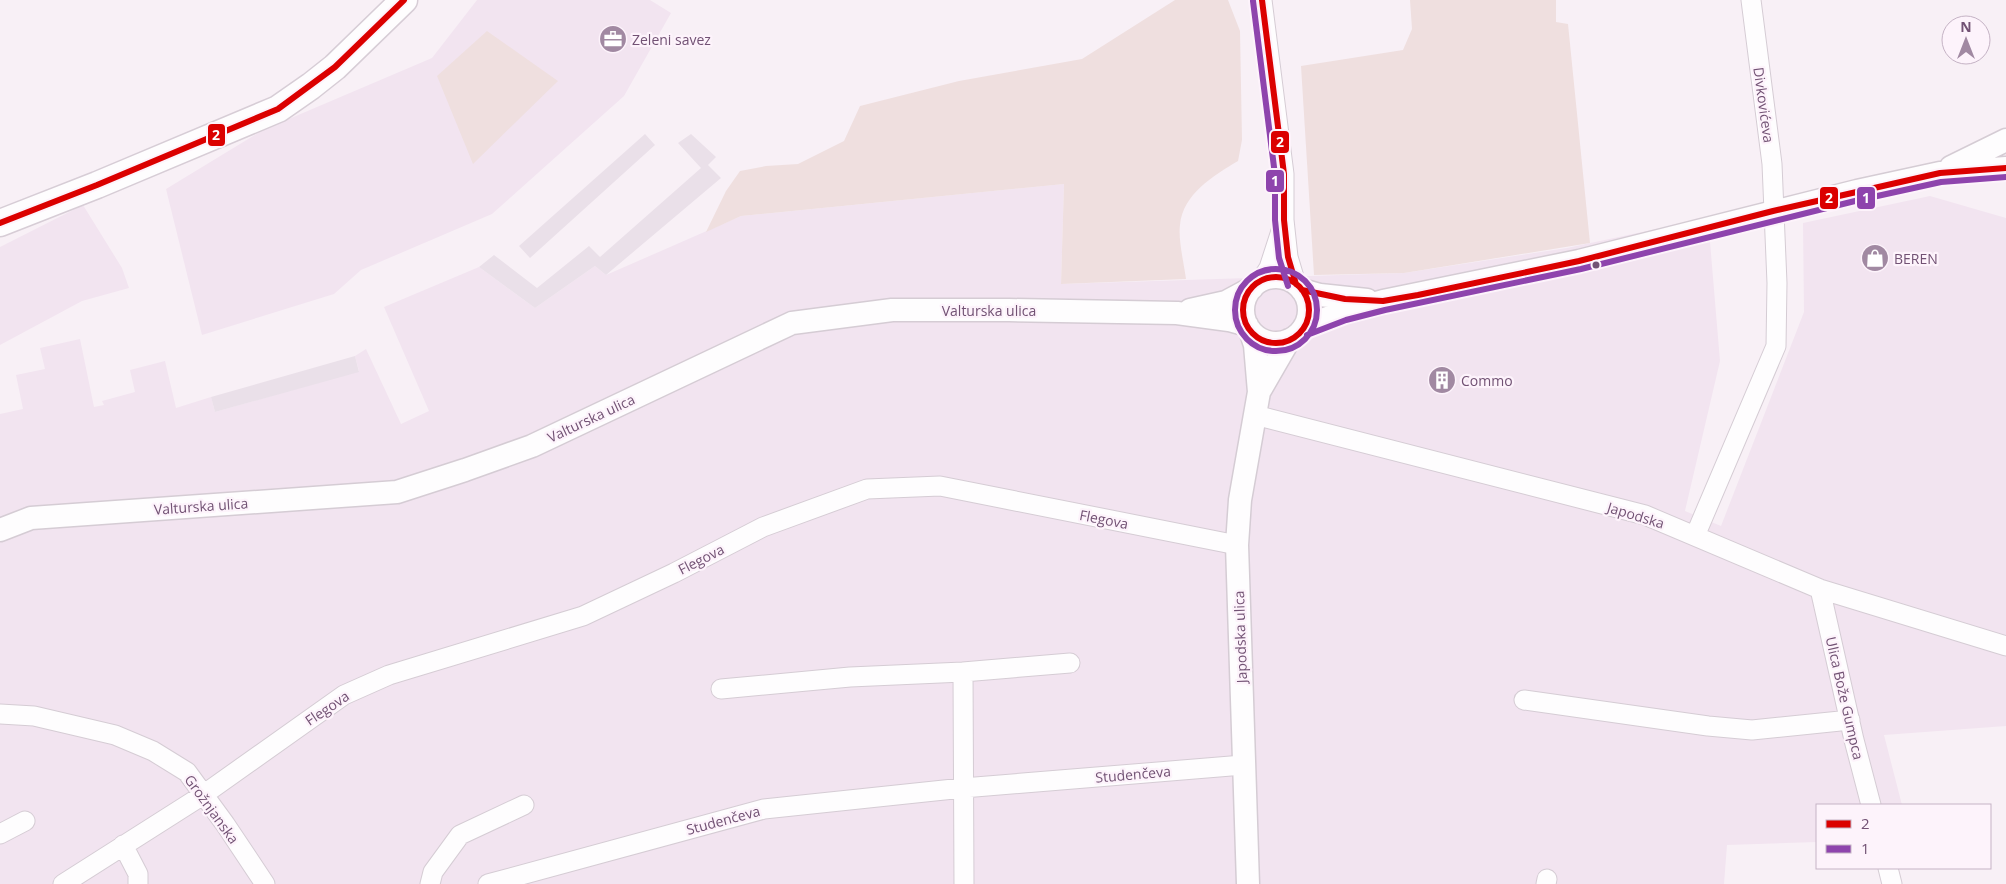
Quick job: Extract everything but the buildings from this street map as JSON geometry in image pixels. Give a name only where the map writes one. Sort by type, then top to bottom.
[{"type":"main road","points":[[0,223],[97,185],[278,109],[335,67],[404,0]]},
{"type":"street","points":[[1262,0],[1284,174],[1284,220],[1288,257],[1299,287],[1307,299],[1309,308],[1296,333]]},
{"type":"street","name":"Divkovićeva","points":[[1696,536],[1776,346],[1777,283],[1769,138],[1751,0]]},
{"type":"street","points":[[1940,173],[2006,140]]},
{"type":"street","points":[[1284,220],[1269,268],[1243,306],[1248,327],[1258,337],[1268,342],[1278,342],[1343,312],[1382,301],[1579,261],[1773,211],[1940,173],[2006,168]]},
{"type":"street","points":[[1256,285],[1278,277],[1299,287],[1345,299],[1382,301]]},
{"type":"street","name":"Valturska ulica","points":[[1177,313],[1226,302],[1256,285]]},
{"type":"street","name":"Valturska ulica","points":[[0,530],[32,518],[397,492],[532,446],[792,323],[892,310],[1177,313],[1229,320],[1248,327]]},
{"type":"street","name":"Japodska ulica","points":[[1248,327],[1255,345],[1259,392],[1240,500],[1237,545],[1248,884]]},
{"type":"street","name":"Japodska ulica","points":[[1259,392],[1296,333]]},
{"type":"street","name":"Japodska","points":[[1255,415],[1646,515],[1820,589],[2006,646]]},
{"type":"street","name":"Flegova","points":[[63,884],[203,795],[344,695],[390,675],[583,616],[674,573],[764,527],[867,489],[940,486],[1237,545]]},
{"type":"street","name":"Ulica Bože Gumpca","points":[[1820,589],[1871,804]]},
{"type":"street","points":[[721,689],[850,677],[963,672],[1070,663]]},
{"type":"street","points":[[963,672],[964,884]]},
{"type":"street","points":[[1524,700],[1708,726],[1752,730],[1850,720]]},
{"type":"street","name":"Grožnjanska","points":[[0,714],[34,716],[115,736],[153,751],[187,772],[265,884]]},
{"type":"street","name":"Studenčeva","points":[[488,884],[764,809],[963,788],[1243,764]]},
{"type":"street","points":[[430,884],[433,872],[460,835],[524,805]]},
{"type":"street","points":[[0,834],[25,821]]},
{"type":"street","points":[[124,845],[138,874],[138,884]]},
{"type":"street","points":[[1888,869],[1892,884]]},
{"type":"shaded area","points":[[477,0],[650,0],[671,13],[624,96],[492,214],[361,270],[334,294],[202,335],[166,189],[263,130],[432,58]]},
{"type":"shaded area","points":[[1175,0],[1228,0],[1240,31],[1242,140],[1238,161],[1201,187],[1193,195],[1182,214],[1180,237],[1186,279],[1061,284],[1064,184],[741,216],[706,232],[726,191],[740,171],[766,166],[798,164],[844,141],[860,106],[959,81],[1082,59]]},
{"type":"shaded area","points":[[1410,0],[1556,0],[1556,22],[1568,24],[1590,243],[1404,273],[1314,275],[1301,66],[1403,50],[1412,29]]},
{"type":"shaded area","points":[[487,31],[558,81],[473,164],[437,76]]},
{"type":"shaded area","points":[[645,134],[655,145],[530,258],[519,246]]},
{"type":"shaded area","points":[[691,134],[716,157],[708,165],[721,178],[606,275],[595,266],[535,308],[479,267],[494,255],[537,288],[589,246],[600,257],[701,168],[678,143]]},
{"type":"shaded area","points":[[1064,184],[1061,284],[1404,273],[1567,248],[1708,218],[1720,361],[1685,511],[1721,526],[1804,312],[1803,223],[1930,196],[2006,218],[2006,726],[1884,735],[1902,804],[1816,804],[1816,842],[1727,845],[1724,884],[0,884],[0,414],[23,409],[16,375],[45,369],[40,348],[80,339],[94,407],[104,405],[102,401],[135,392],[130,370],[165,361],[176,408],[211,397],[215,412],[359,371],[355,356],[366,349],[401,424],[429,411],[384,307],[479,267],[535,308],[595,266],[606,275],[741,216]]},
{"type":"shaded area","points":[[83,205],[122,268],[129,288],[82,301],[0,345],[0,247]]},
{"type":"shaded area","points":[[355,356],[359,372],[215,412],[211,397]]},
{"type":"transit line","name":"2","points":[[0,223],[97,185],[278,109],[335,67],[404,0]]},
{"type":"transit line","name":"2","points":[[1262,0],[1284,174],[1284,220],[1288,257],[1296,284]]},
{"type":"transit line","name":"1","points":[[1253,1],[1275,175],[1275,220],[1279,258],[1288,286]]},
{"type":"transit line","name":"2","points":[[1302,290],[1345,299],[1383,301],[1418,295],[1579,261],[1773,211],[1940,173],[2006,168]]},
{"type":"transit line","name":"1","points":[[1307,335],[1346,320],[1385,310],[1581,269],[1859,200],[1941,182],[2006,177]]},
{"type":"transit line","name":"1","points":[[1276,269],[1292,272],[1305,281],[1314,294],[1317,310],[1314,326],[1305,339],[1292,348],[1276,351],[1260,348],[1247,339],[1238,326],[1235,310],[1238,294],[1247,281],[1260,272],[1276,269]]},
{"type":"transit line","name":"2","points":[[1276,277],[1288,280],[1299,287],[1306,298],[1309,310],[1306,322],[1299,333],[1288,340],[1276,343],[1264,340],[1253,333],[1246,322],[1243,310],[1246,298],[1253,287],[1264,280],[1276,277]]},
{"type":"place","name":"Zeleni savez","points":[[613,39]]},
{"type":"place","name":"BEREN","points":[[1875,258]]},
{"type":"place","name":"Commo","points":[[1442,380]]}]
